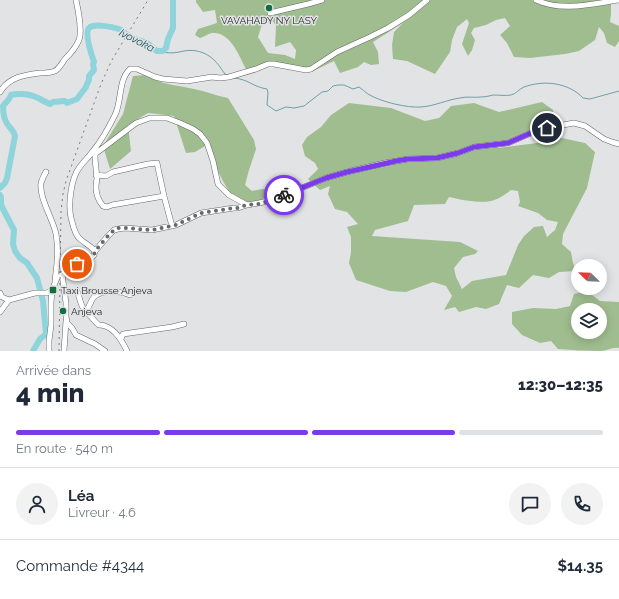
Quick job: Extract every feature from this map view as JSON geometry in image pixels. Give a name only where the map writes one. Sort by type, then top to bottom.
[{"type":"street","points":[[0,92],[5,85],[16,78],[56,70],[61,64],[79,42],[79,20],[76,0]]},
{"type":"street","points":[[270,14],[322,0]]},
{"type":"street","points":[[164,196],[103,206],[97,195],[97,178],[94,153],[117,112],[124,79],[126,73],[130,69],[137,69],[163,79],[187,81],[231,76],[268,64],[306,70],[311,69],[337,52],[388,28],[409,15],[427,0]]},
{"type":"street","points":[[536,0],[547,4],[564,7],[619,0]]},
{"type":"street","points":[[95,251],[91,246],[78,238],[70,213],[70,194],[78,169],[94,153],[136,123],[150,118],[167,118],[193,129],[200,134],[207,143],[218,184],[229,195],[246,205]]},
{"type":"street","points":[[49,351],[51,309],[49,292],[57,278],[72,267],[90,260],[95,251],[108,236],[118,228],[152,230],[172,226],[201,213],[238,208],[272,200],[326,178],[347,172],[400,160],[437,158],[474,147],[508,143],[531,133],[563,124],[574,123],[585,126],[604,139],[619,144]]},
{"type":"street","points":[[96,175],[106,176],[113,172],[157,162],[172,226]]},
{"type":"street","points":[[46,172],[41,183],[42,197],[56,233],[58,253],[54,284]]},
{"type":"street","points":[[62,274],[66,303],[64,351]]},
{"type":"street","points":[[77,291],[82,306],[86,311],[98,325],[108,327],[121,338],[127,351]]},
{"type":"street","points":[[0,293],[2,297],[9,300],[35,293],[49,292]]},
{"type":"street","points":[[86,311],[93,298],[99,293],[111,292],[130,294]]},
{"type":"street","points":[[0,299],[3,301],[5,306]]},
{"type":"street","points":[[0,312],[9,300]]},
{"type":"street","points":[[66,321],[76,335],[95,344],[105,351]]},
{"type":"street","points":[[121,338],[122,334],[125,333],[140,332],[184,324]]},
{"type":"green space","points":[[196,0],[611,0],[610,22],[619,26],[619,41],[615,47],[607,43],[604,33],[599,27],[595,40],[579,51],[530,58],[514,57],[507,43],[500,35],[510,26],[505,18],[474,28],[471,33],[475,40],[472,50],[468,56],[462,44],[469,23],[467,19],[457,27],[452,40],[450,52],[435,74],[407,61],[393,59],[392,45],[394,32],[403,23],[373,42],[378,52],[379,64],[371,65],[364,62],[358,67],[340,73],[334,61],[311,72],[274,64],[247,71],[234,46],[224,36],[212,33],[200,38],[195,35],[198,29],[217,23],[215,10],[203,12]],"holes":[[[273,21],[276,26],[275,47],[290,42],[296,50],[295,59],[285,55],[268,53],[258,37],[262,24]]]},
{"type":"green space","points":[[146,75],[163,83],[228,98],[254,140],[256,149],[245,185],[252,191],[268,189],[277,193],[249,204],[231,195],[205,146],[195,152],[186,153],[174,116],[148,113],[128,125],[131,151],[110,169],[103,146],[123,114],[133,76]]},
{"type":"green space","points":[[542,102],[553,110],[554,117],[537,129],[497,148],[562,138],[585,143],[595,152],[587,188],[563,234],[562,244],[571,252],[572,259],[571,259],[571,271],[559,272],[549,278],[533,275],[519,288],[507,285],[499,304],[486,309],[476,307],[459,312],[455,307],[444,310],[452,296],[446,286],[433,282],[406,292],[390,291],[356,280],[349,263],[351,237],[347,227],[358,224],[347,212],[335,209],[328,194],[330,186],[320,190],[308,179],[318,169],[315,163],[305,156],[302,145],[307,137],[321,127],[331,115],[349,103],[391,108],[425,121],[439,118],[451,106],[474,103],[499,112]],"holes":[[[511,190],[518,191],[520,202],[518,206],[538,213],[547,220],[558,222],[555,230],[547,237],[543,226],[534,227],[524,236],[518,245],[506,275],[472,281],[462,289],[456,277],[454,268],[463,257],[475,254],[478,251],[460,242],[372,236],[375,230],[408,221],[414,205],[445,204],[449,197],[486,202],[499,198]]]},
{"type":"green space","points":[[574,295],[592,295],[600,301],[619,302],[619,348],[600,351],[558,349],[551,341],[540,343],[522,335],[512,324],[512,312],[533,308],[556,309],[570,306]]},
{"type":"waterway","name":"Ivovoka","points":[[0,188],[5,183],[7,178],[15,136],[6,121],[3,111],[3,106],[11,95],[21,94],[32,96],[50,104],[53,102],[65,101],[67,103],[77,99],[86,87],[89,76],[94,70],[94,62],[87,35],[89,28],[91,27],[104,26],[119,29],[132,38],[147,43],[157,51],[163,51],[166,48],[173,28],[173,0]]},
{"type":"waterway","points":[[160,51],[172,53],[192,50],[203,53],[215,61],[225,74],[228,75]]},
{"type":"waterway","points":[[234,78],[267,89],[267,105],[276,111],[286,107],[294,108],[304,106],[322,92],[328,91],[333,86],[338,85],[344,85],[353,89],[359,87],[368,94],[380,100],[409,107],[421,107],[463,97],[511,95],[524,87],[547,83],[563,86],[577,93],[583,98],[590,99],[619,91]]},
{"type":"waterway","name":"Ivovoka","points":[[0,195],[1,204],[14,230],[13,244],[15,251],[20,258],[27,263],[37,278],[43,301],[46,334],[40,339],[33,351]]},
{"type":"railway","points":[[59,351],[61,211],[66,181],[101,84],[112,60],[148,0]]},
{"type":"way so far","points":[[77,264],[87,262],[93,258],[95,251],[108,236],[118,228],[152,230],[176,225],[201,213],[259,204],[284,195]]},
{"type":"place","name":"VAVAHADY NY LASY","points":[[269,8]]},
{"type":"place","name":"Taxi Brousse Anjeva","points":[[53,290]]},
{"type":"place","name":"Anjeva","points":[[63,311]]},
{"type":"route","points":[[284,195],[326,178],[347,172],[408,159],[437,158],[474,147],[508,143],[547,128]]}]
